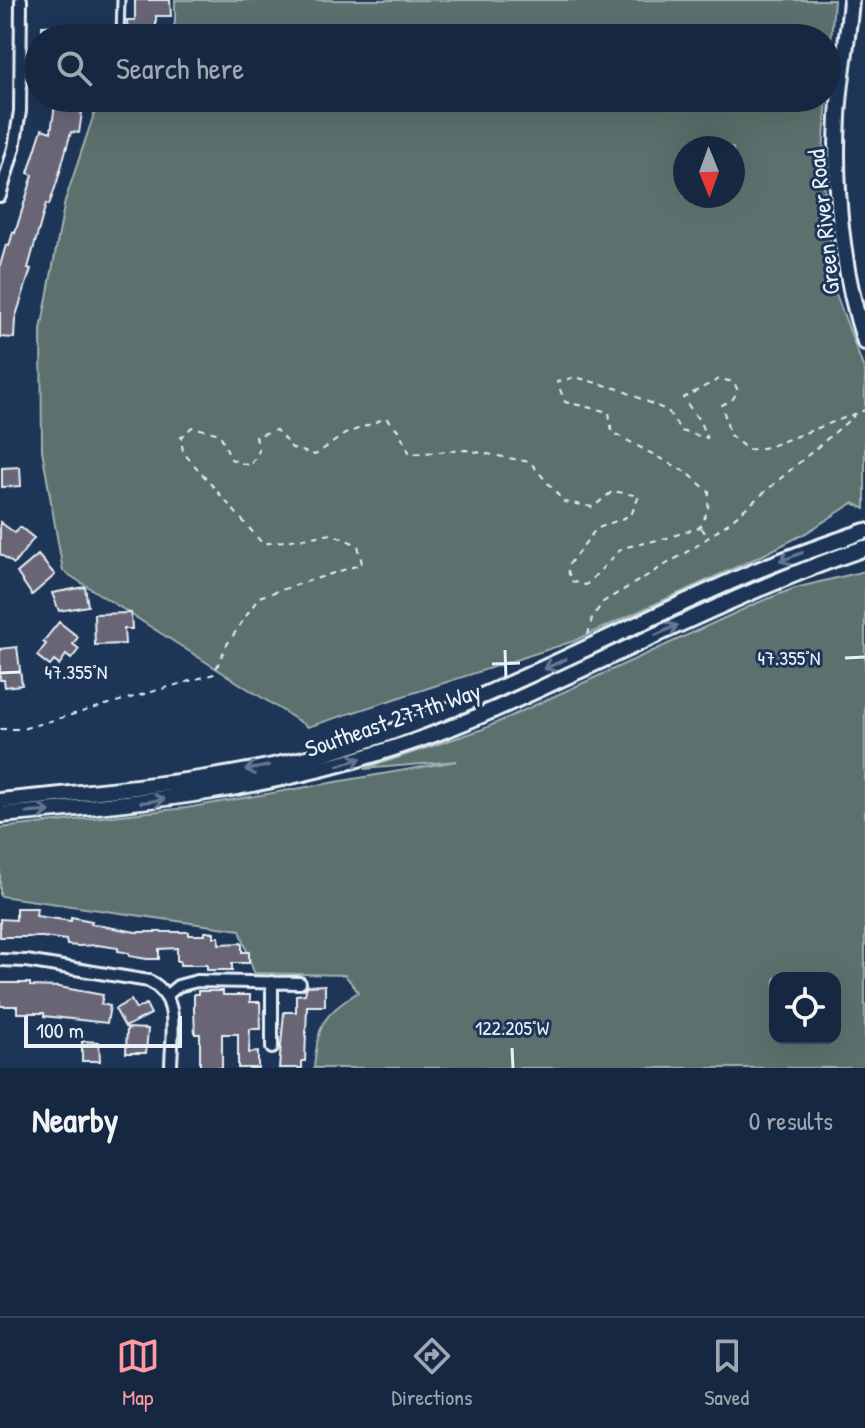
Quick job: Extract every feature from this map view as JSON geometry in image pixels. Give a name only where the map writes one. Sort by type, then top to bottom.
[{"type":"main road","name":"Green River Road","points":[[841,86],[851,0]]},
{"type":"main road","name":"Green River Road","points":[[839,112],[838,154],[847,260],[865,342]]},
{"type":"main road","name":"Southeast 277th Way","points":[[0,799],[187,780],[270,766],[339,749],[472,703],[746,575],[865,531]]},
{"type":"main road","name":"Southeast 277th Way","points":[[0,815],[192,796],[274,782],[340,765],[470,720],[734,600],[865,548]]},
{"type":"street","points":[[0,196],[14,148],[20,111],[21,0]]},
{"type":"street","points":[[0,960],[26,961],[149,981],[167,995],[172,1010],[171,1068]]},
{"type":"street","points":[[167,995],[178,986],[197,981],[300,983]]},
{"type":"street","points":[[272,982],[272,1048]]},
{"type":"lane","points":[[120,24],[121,0]]},
{"type":"path","points":[[0,729],[22,729],[214,674],[226,646],[259,597],[362,564],[358,545],[332,534],[263,544],[183,452],[181,437],[192,427],[220,434],[231,459],[250,466],[259,451],[256,436],[276,430],[292,448],[315,455],[345,434],[386,418],[399,431],[410,454],[466,450],[530,462],[564,502],[593,507],[613,491],[639,496],[631,515],[596,529],[567,567],[571,581],[586,585],[622,548],[700,527],[708,510],[709,492],[689,474],[612,432],[609,412],[565,402],[557,382],[575,377],[619,389],[668,411],[681,431],[707,438],[699,420],[683,398],[719,379],[734,382],[738,391],[732,400],[722,405],[730,435],[748,450],[768,447],[865,410]]},
{"type":"path","points":[[583,651],[592,618],[603,602],[709,537],[857,413]]},
{"type":"path","points":[[700,527],[709,537]]},
{"type":"green space","points":[[175,0],[834,0],[832,24],[175,23]]},
{"type":"green space","points":[[95,112],[826,112],[822,165],[836,294],[865,372],[865,509],[853,503],[806,533],[763,555],[574,641],[308,727],[63,571],[42,450],[41,330],[65,201]]},
{"type":"green space","points":[[865,571],[865,1068],[314,1068],[324,1023],[358,992],[345,975],[254,973],[240,930],[0,896],[0,828],[186,808],[457,761],[364,769],[483,729],[795,588]]},
{"type":"building","points":[[135,0],[170,0],[171,16],[156,16],[156,24],[127,24],[127,20],[135,20]]},
{"type":"building","points":[[54,112],[82,112],[79,133],[71,132],[57,182],[49,205],[46,204],[28,268],[31,269],[15,319],[14,338],[0,337],[0,266],[6,245],[9,246],[15,233],[33,175],[28,173],[42,129],[51,132]]},
{"type":"building","points":[[20,467],[21,486],[2,487],[2,468]]},
{"type":"building","points":[[0,522],[15,533],[20,527],[34,538],[14,564],[0,554]]},
{"type":"building","points":[[38,555],[55,575],[32,595],[17,573]]},
{"type":"building","points":[[85,587],[88,606],[59,611],[52,593]]},
{"type":"building","points":[[131,613],[132,629],[124,629],[125,644],[95,645],[94,614]]},
{"type":"building","points":[[59,622],[78,637],[73,644],[79,649],[71,659],[66,655],[59,665],[54,661],[50,666],[37,656],[46,644],[43,642]]},
{"type":"building","points":[[17,647],[22,685],[5,687],[4,680],[0,680],[0,649]]},
{"type":"building","points":[[16,908],[37,908],[36,916],[71,921],[71,917],[136,932],[205,935],[205,932],[214,932],[214,937],[219,937],[219,944],[242,943],[242,952],[249,952],[249,963],[232,963],[232,970],[207,970],[207,965],[180,965],[177,948],[159,949],[159,959],[147,959],[129,956],[129,953],[118,951],[118,948],[67,945],[66,940],[0,937],[0,919],[16,920]]},
{"type":"building","points":[[0,983],[30,983],[30,986],[59,987],[103,995],[101,1004],[110,1006],[107,1023],[44,1016],[44,1013],[17,1013],[17,1006],[0,1006]]},
{"type":"building","points":[[325,985],[325,1006],[307,1006],[305,1061],[302,1061],[302,1068],[279,1068],[284,1012],[296,1012],[296,995],[305,994],[307,986]]},
{"type":"building","points":[[198,991],[250,995],[250,1002],[260,1002],[261,1029],[250,1029],[249,1053],[258,1052],[258,1068],[238,1068],[238,1034],[222,1034],[222,1068],[200,1068],[200,1034],[195,1034],[194,1010],[194,994]]},
{"type":"building","points":[[131,1000],[136,1009],[146,1004],[151,1014],[125,1027],[115,1009]]},
{"type":"building","points":[[127,1028],[148,1029],[146,1053],[126,1053]]},
{"type":"building","points":[[82,1041],[99,1042],[100,1061],[82,1061]]}]
